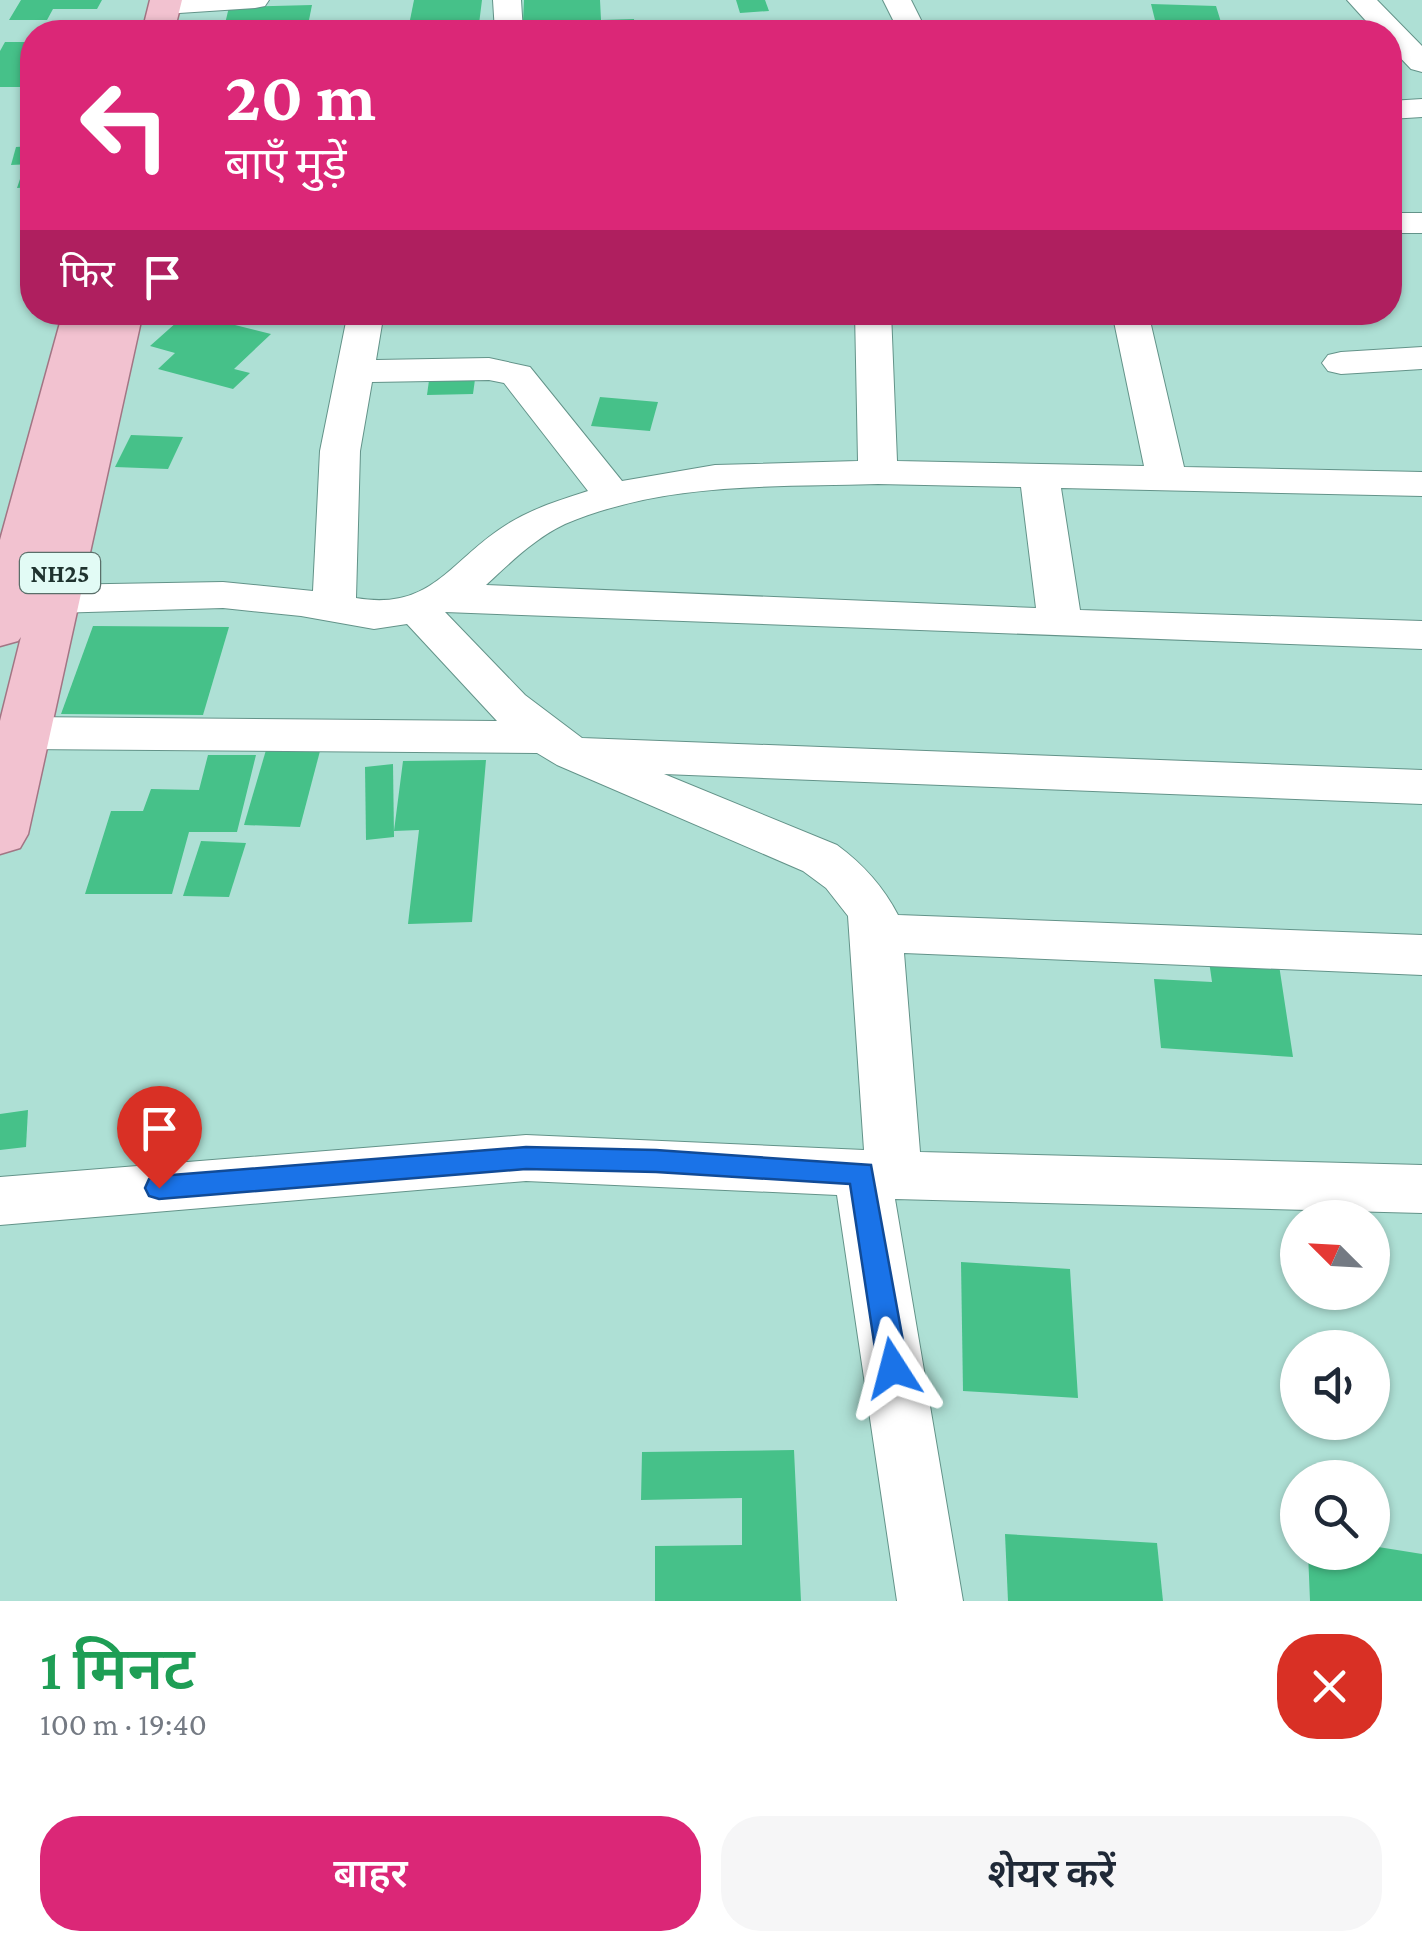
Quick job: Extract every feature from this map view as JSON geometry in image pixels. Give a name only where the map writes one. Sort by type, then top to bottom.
[{"type":"main road","name":"NH25","points":[[0,630],[81,325]]},
{"type":"main road","name":"NH25","points":[[0,834],[119,325]]},
{"type":"street","points":[[179,12],[255,0]]},
{"type":"street","points":[[1361,0],[1380,20]]},
{"type":"street","points":[[1402,42],[1422,63]]},
{"type":"street","points":[[334,607],[340,451],[364,325]]},
{"type":"street","points":[[873,325],[878,472]]},
{"type":"street","points":[[1133,325],[1166,477]]},
{"type":"street","points":[[1342,363],[1422,358]]},
{"type":"street","points":[[355,372],[489,368],[517,375],[612,495]]},
{"type":"street","points":[[432,603],[526,529],[550,516],[612,495],[715,477],[878,472],[1422,484]]},
{"type":"street","points":[[1039,474],[1060,623]]},
{"type":"street","points":[[54,599],[223,595],[374,615],[432,603],[1422,635]]},
{"type":"street","points":[[432,603],[504,705],[558,745],[820,858],[843,876],[872,914],[877,933],[878,1174],[930,1601]]},
{"type":"street","points":[[23,733],[558,745],[1422,787]]},
{"type":"street","points":[[877,933],[1422,955]]},
{"type":"street","points":[[0,1202],[526,1158],[878,1174],[1422,1189]]},
{"type":"building","points":[[21,0],[102,0],[97,9],[53,9],[47,20],[9,20]]},
{"type":"building","points":[[414,0],[482,0],[480,20],[410,20]]},
{"type":"building","points":[[524,0],[600,0],[601,20],[523,20]]},
{"type":"building","points":[[736,0],[765,0],[769,11],[740,13]]},
{"type":"building","points":[[1151,4],[1216,6],[1220,20],[1155,20]]},
{"type":"building","points":[[312,5],[309,20],[226,20],[229,7]]},
{"type":"building","points":[[5,42],[20,42],[20,87],[0,87],[0,51]]},
{"type":"building","points":[[16,147],[20,147],[20,165],[11,165]]},
{"type":"building","points":[[174,325],[235,325],[271,334],[234,369],[250,373],[233,389],[158,369],[175,353],[150,346]]},
{"type":"building","points":[[476,372],[473,394],[427,395],[430,373]]},
{"type":"building","points":[[600,397],[658,402],[650,431],[591,426]]},
{"type":"building","points":[[131,435],[183,437],[168,469],[115,467]]},
{"type":"building","points":[[93,626],[229,627],[203,715],[61,714]]},
{"type":"building","points":[[266,750],[320,751],[300,827],[244,825]]},
{"type":"building","points":[[208,755],[256,755],[237,832],[189,832],[172,894],[85,894],[111,811],[143,811],[151,789],[199,790]]},
{"type":"building","points":[[486,760],[472,922],[408,924],[419,830],[394,831],[403,761]]},
{"type":"building","points":[[393,764],[394,837],[366,840],[365,767]]},
{"type":"building","points":[[201,841],[246,843],[229,897],[183,896]]},
{"type":"building","points":[[1209,961],[1279,965],[1293,1057],[1161,1048],[1154,979],[1212,982]]},
{"type":"building","points":[[28,1110],[26,1147],[0,1150],[0,1114]]},
{"type":"building","points":[[961,1262],[1070,1269],[1078,1398],[963,1391]]},
{"type":"building","points":[[794,1450],[801,1601],[655,1601],[655,1546],[742,1545],[742,1498],[641,1500],[642,1452]]},
{"type":"building","points":[[1005,1534],[1157,1543],[1163,1601],[1008,1601]]},
{"type":"building","points":[[1390,1549],[1422,1554],[1422,1601],[1310,1601],[1309,1570],[1390,1570]]},
{"type":"route","points":[[159,1188],[526,1158],[656,1161],[862,1174],[893,1368]]}]
